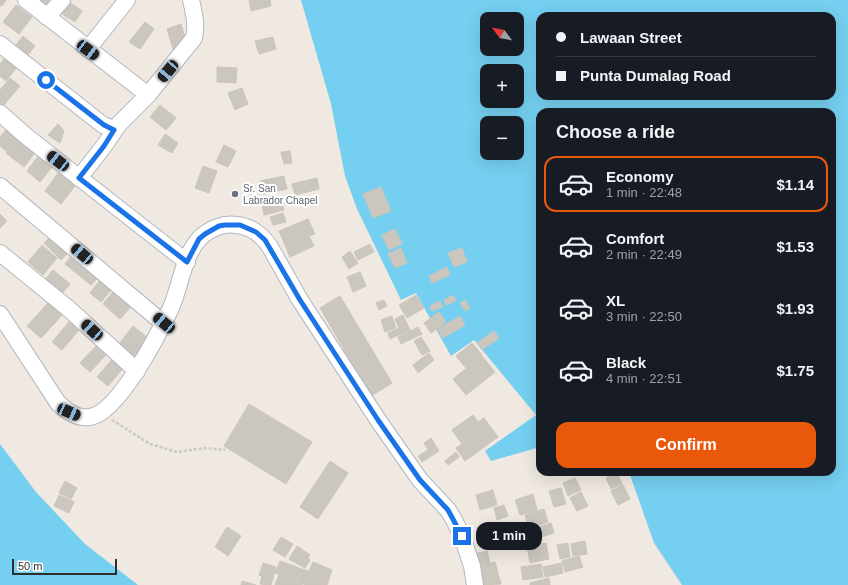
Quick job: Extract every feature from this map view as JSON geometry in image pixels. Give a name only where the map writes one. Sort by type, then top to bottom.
[{"type":"street","points":[[26,0],[88,50],[148,95]]},
{"type":"street","points":[[47,17],[62,0]]},
{"type":"street","points":[[88,50],[127,0]]},
{"type":"street","points":[[79,178],[104,146],[114,130],[148,95],[194,38],[196,31],[196,20],[191,0]]},
{"type":"street","points":[[0,44],[104,125],[114,130]]},
{"type":"street","points":[[0,113],[26,136],[187,262]]},
{"type":"street","points":[[0,186],[164,323]]},
{"type":"street","points":[[0,314],[58,403],[69,412],[84,417],[94,416],[101,413],[113,402],[137,371],[164,323],[174,300],[187,262],[199,239],[219,226],[225,225],[240,225],[256,232],[265,240],[300,300],[382,426],[420,480],[448,510],[453,518],[462,536],[472,566],[476,585]]},
{"type":"street","points":[[0,253],[69,309],[137,371]]},
{"type":"path","points":[[101,413],[150,444],[170,450],[177,452],[205,448],[226,450]]},
{"type":"water","points":[[301,0],[848,0],[848,585],[682,585],[654,543],[630,476],[836,476],[836,108],[536,108],[536,415],[474,340],[451,356],[416,293],[401,300],[357,209],[345,176],[331,104]]},
{"type":"water","points":[[536,415],[536,448],[491,461],[485,451]]},
{"type":"water","points":[[0,444],[36,492],[85,544],[138,585],[0,585]]},
{"type":"building","points":[[0,0],[6,0],[2,6],[0,5]]},
{"type":"building","points":[[35,0],[58,0],[47,12]]},
{"type":"building","points":[[249,0],[270,0],[271,6],[251,11]]},
{"type":"building","points":[[68,1],[82,11],[75,22],[59,12]]},
{"type":"building","points":[[16,5],[32,17],[19,34],[3,22]]},
{"type":"building","points":[[145,22],[154,29],[140,49],[129,42]]},
{"type":"building","points":[[181,24],[187,44],[173,49],[167,29]]},
{"type":"building","points":[[23,36],[35,46],[24,60],[12,50]]},
{"type":"building","points":[[273,37],[276,49],[259,54],[255,41]]},
{"type":"building","points":[[5,58],[17,67],[6,81],[0,76],[0,64]]},
{"type":"building","points":[[217,67],[237,68],[236,83],[217,82]]},
{"type":"building","points":[[10,78],[20,86],[3,106],[0,104],[0,90]]},
{"type":"building","points":[[242,88],[248,104],[235,110],[228,93]]},
{"type":"building","points":[[160,105],[176,118],[166,130],[150,117]]},
{"type":"building","points":[[58,124],[64,131],[60,143],[48,135]]},
{"type":"building","points":[[6,130],[16,139],[6,151],[0,146],[0,137]]},
{"type":"building","points":[[165,134],[178,143],[172,153],[158,145]]},
{"type":"building","points":[[19,136],[37,150],[24,167],[6,153]]},
{"type":"building","points":[[224,145],[236,151],[228,167],[216,162]]},
{"type":"building","points":[[290,151],[292,163],[284,164],[281,152]]},
{"type":"building","points":[[39,155],[53,166],[40,182],[27,171]]},
{"type":"building","points":[[203,166],[217,171],[209,193],[195,188]]},
{"type":"building","points":[[61,169],[78,182],[61,204],[45,191]]},
{"type":"building","points":[[284,176],[287,189],[263,194],[260,181]]},
{"type":"building","points":[[317,178],[319,189],[295,195],[292,184]]},
{"type":"building","points":[[381,187],[391,211],[373,218],[363,194]]},
{"type":"building","points":[[281,200],[284,210],[264,215],[262,204]]},
{"type":"building","points":[[283,213],[286,222],[273,225],[270,217]]},
{"type":"building","points":[[0,214],[7,221],[0,228]]},
{"type":"building","points":[[308,219],[315,234],[309,236],[314,246],[290,257],[279,231]]},
{"type":"building","points":[[395,229],[402,244],[389,250],[382,235]]},
{"type":"building","points":[[54,233],[71,250],[61,260],[44,243]]},
{"type":"building","points":[[370,244],[374,252],[358,260],[354,252]]},
{"type":"building","points":[[42,245],[57,258],[43,275],[28,262]]},
{"type":"building","points":[[401,248],[407,263],[395,268],[388,254]]},
{"type":"building","points":[[462,248],[467,262],[454,267],[448,253]]},
{"type":"building","points":[[75,251],[102,273],[91,285],[65,264]]},
{"type":"building","points":[[350,251],[358,263],[349,269],[342,257]]},
{"type":"building","points":[[447,267],[450,275],[432,283],[429,276]]},
{"type":"building","points":[[53,270],[70,284],[59,297],[43,282]]},
{"type":"building","points":[[360,272],[366,286],[353,292],[347,277]]},
{"type":"building","points":[[101,279],[112,289],[101,302],[90,293]]},
{"type":"building","points":[[118,286],[135,302],[120,319],[103,304]]},
{"type":"building","points":[[416,295],[424,308],[407,318],[399,305]]},
{"type":"building","points":[[453,295],[456,301],[446,305],[444,300]]},
{"type":"building","points":[[340,296],[392,383],[371,396],[320,308]]},
{"type":"building","points":[[384,300],[387,306],[379,310],[376,303]]},
{"type":"building","points":[[465,300],[470,308],[465,311],[460,303]]},
{"type":"building","points":[[440,301],[443,307],[432,311],[430,306]]},
{"type":"building","points":[[49,302],[63,314],[41,338],[27,326]]},
{"type":"building","points":[[439,312],[446,322],[431,333],[424,323]]},
{"type":"building","points":[[403,315],[410,330],[390,339],[388,333],[399,328],[395,319]]},
{"type":"building","points":[[392,316],[396,328],[385,332],[381,320]]},
{"type":"building","points":[[460,316],[465,325],[443,338],[438,329]]},
{"type":"building","points":[[69,322],[79,330],[62,350],[52,342]]},
{"type":"building","points":[[133,326],[148,338],[134,356],[119,344]]},
{"type":"building","points":[[418,327],[422,334],[401,344],[398,337]]},
{"type":"building","points":[[494,331],[499,338],[482,350],[477,343]]},
{"type":"building","points":[[421,337],[430,351],[422,355],[414,341]]},
{"type":"building","points":[[472,343],[482,355],[466,368],[456,356]]},
{"type":"building","points":[[97,345],[107,354],[90,372],[80,363]]},
{"type":"building","points":[[429,353],[434,360],[418,373],[413,365]]},
{"type":"building","points":[[482,356],[495,372],[466,395],[453,379]]},
{"type":"building","points":[[114,357],[125,366],[108,386],[97,377]]},
{"type":"building","points":[[249,404],[312,442],[286,484],[224,446]]},
{"type":"building","points":[[473,415],[478,422],[484,418],[498,437],[465,461],[456,448],[462,444],[452,430]]},
{"type":"building","points":[[431,438],[439,451],[422,462],[418,456],[428,450],[424,443]]},
{"type":"building","points":[[456,452],[459,457],[448,465],[445,461]]},
{"type":"building","points":[[330,461],[348,473],[318,519],[300,507]]},
{"type":"building","points":[[610,476],[618,476],[622,484],[611,489],[606,478]]},
{"type":"building","points":[[575,478],[581,490],[568,496],[563,483]]},
{"type":"building","points":[[65,481],[77,488],[71,499],[59,493]]},
{"type":"building","points":[[623,485],[630,499],[618,505],[611,491]]},
{"type":"building","points":[[561,488],[566,504],[554,507],[549,491]]},
{"type":"building","points":[[493,490],[497,505],[480,510],[476,495]]},
{"type":"building","points":[[581,492],[588,506],[577,511],[570,498]]},
{"type":"building","points":[[533,494],[537,510],[520,515],[515,500]]},
{"type":"building","points":[[59,495],[74,502],[69,513],[54,506]]},
{"type":"building","points":[[504,505],[508,516],[497,520],[494,508]]},
{"type":"building","points":[[544,509],[548,522],[529,528],[525,515]]},
{"type":"building","points":[[551,523],[554,533],[541,537],[538,527]]},
{"type":"building","points":[[227,527],[241,536],[228,556],[215,547]]},
{"type":"building","points":[[486,528],[491,541],[481,544],[477,531]]},
{"type":"building","points":[[281,537],[293,544],[285,557],[273,550]]},
{"type":"building","points":[[585,541],[587,554],[573,556],[571,544]]},
{"type":"building","points":[[546,543],[549,559],[530,563],[527,547]]},
{"type":"building","points":[[568,543],[570,557],[560,559],[557,545]]},
{"type":"building","points":[[297,546],[310,555],[308,558],[310,560],[305,568],[289,559]]},
{"type":"building","points":[[487,551],[490,563],[477,566],[474,554]]},
{"type":"building","points":[[579,556],[583,567],[565,572],[562,561]]},
{"type":"building","points":[[280,561],[302,569],[297,581],[275,573]]},
{"type":"building","points":[[313,562],[332,570],[329,579],[309,571]]},
{"type":"building","points":[[495,562],[498,572],[480,578],[477,567]]},
{"type":"building","points":[[263,563],[276,567],[271,585],[260,584],[262,576],[259,575]]},
{"type":"building","points":[[561,563],[563,573],[545,577],[543,567]]},
{"type":"building","points":[[541,564],[543,577],[523,580],[521,567]]},
{"type":"building","points":[[303,569],[329,580],[327,585],[306,585],[298,582]]},
{"type":"building","points":[[498,573],[501,584],[482,585],[480,578]]},
{"type":"building","points":[[279,575],[302,584],[302,585],[275,585]]},
{"type":"building","points":[[549,578],[550,585],[530,585],[530,583]]},
{"type":"building","points":[[242,581],[256,585],[241,585]]},
{"type":"place","name":"Sr. San Labrador Chapel","points":[[235,194]]},
{"type":"route","points":[[46,80],[104,125],[114,130],[104,146],[79,178],[187,262],[199,239],[219,226],[232,224],[240,225],[256,232],[265,240],[300,300],[378,420],[425,487],[448,510],[462,536]]}]
